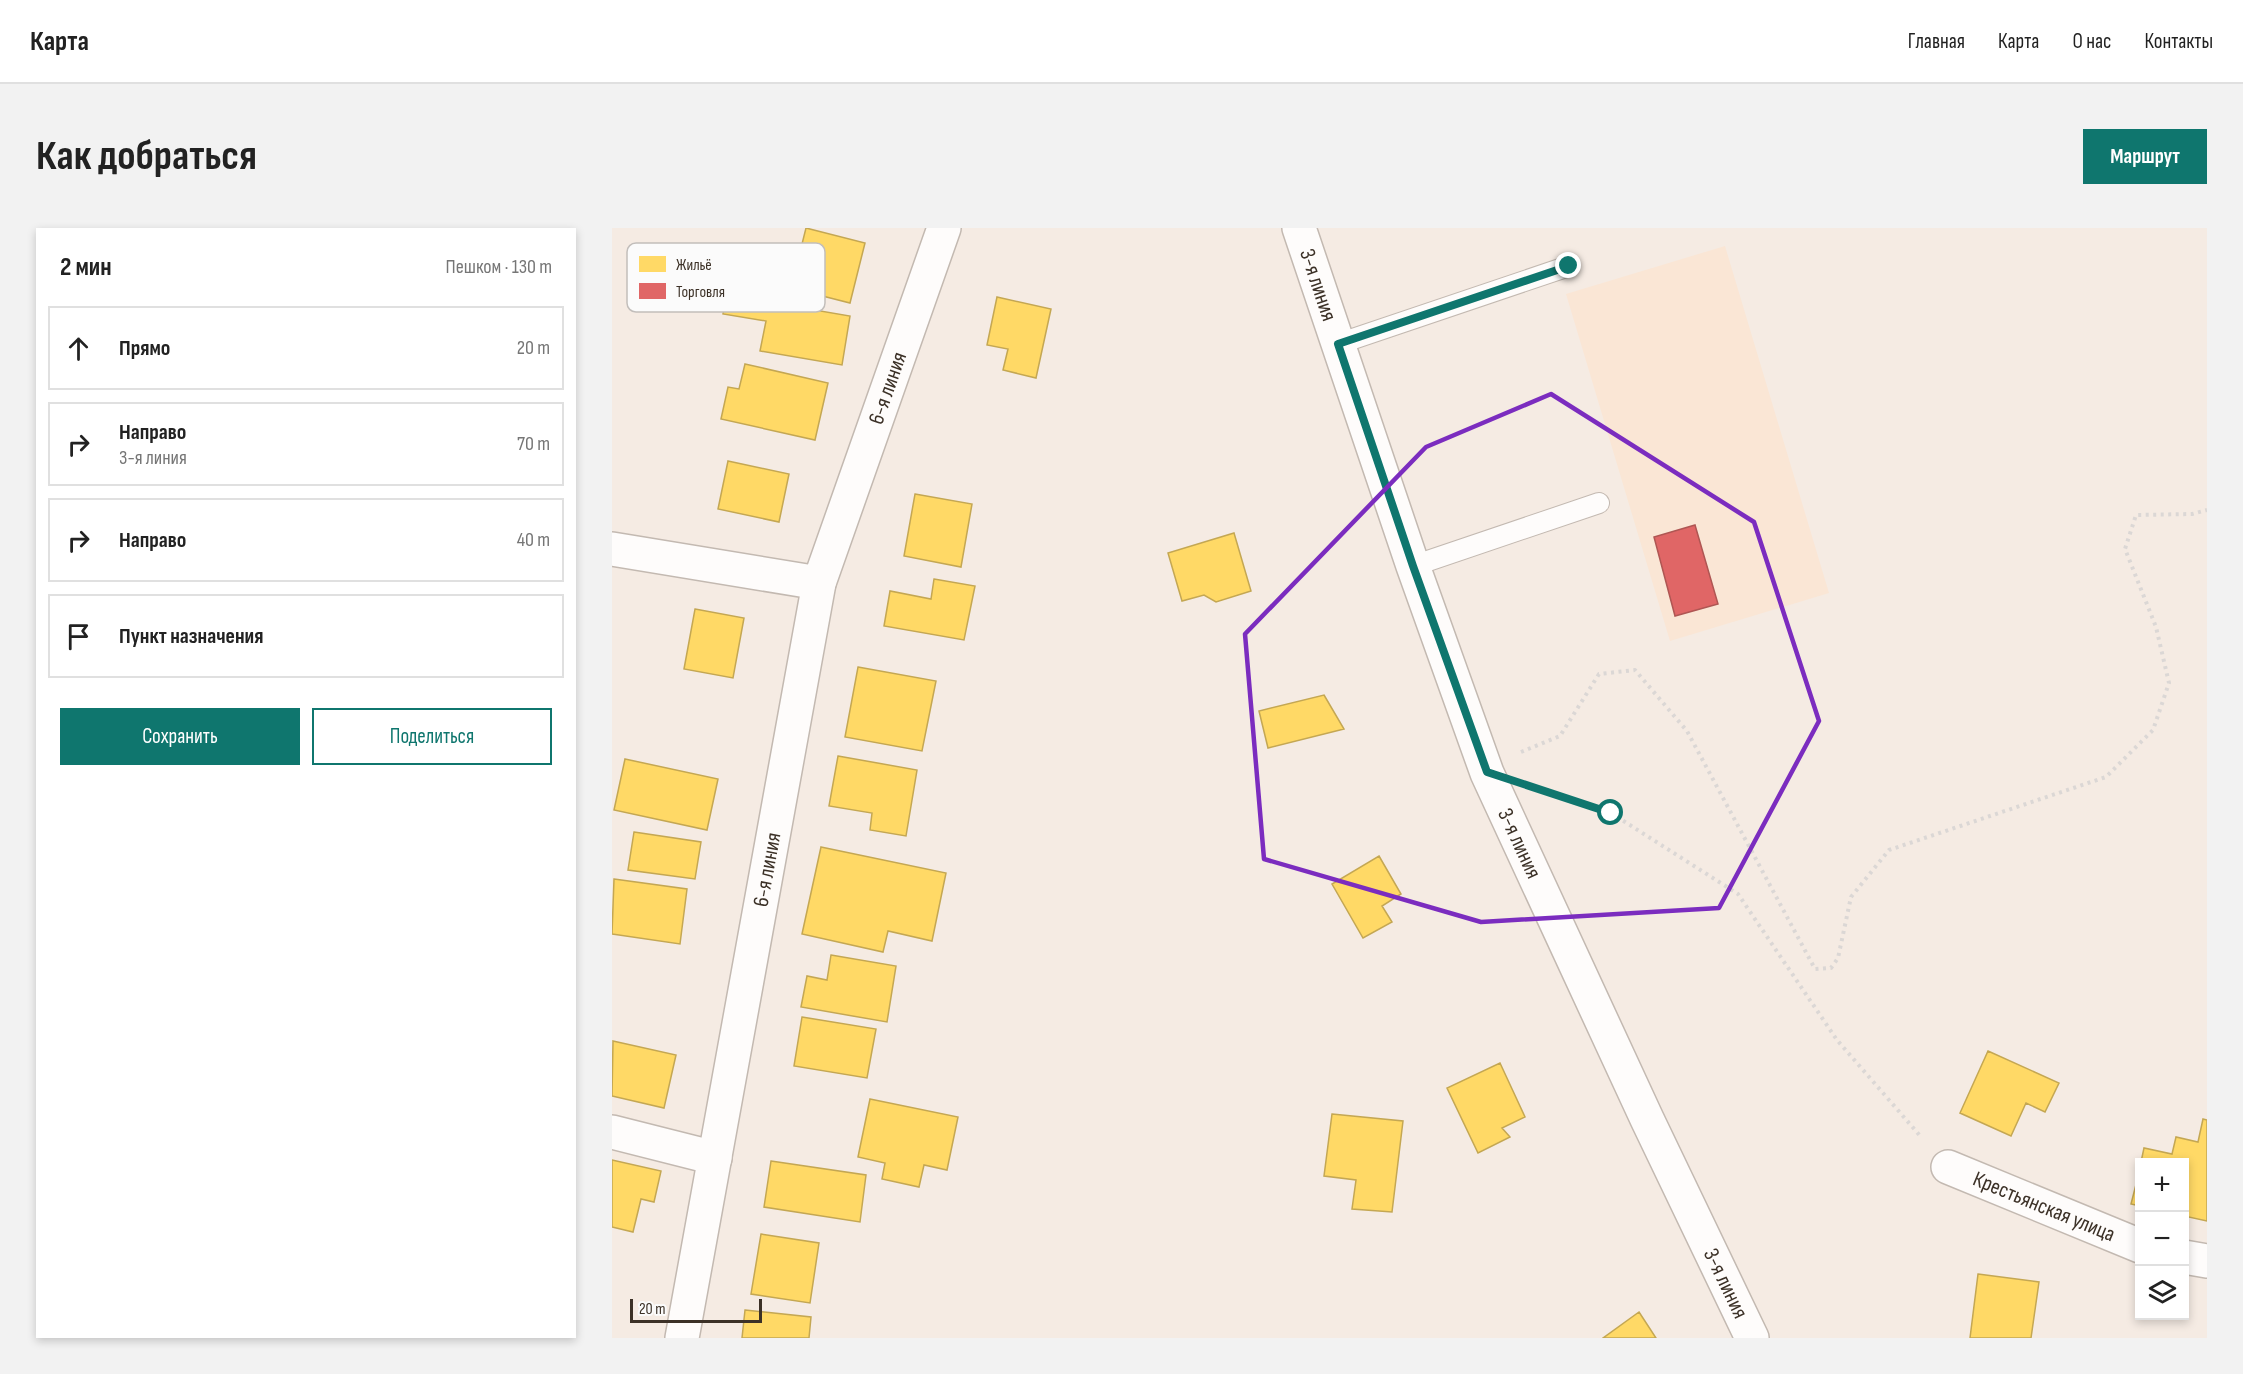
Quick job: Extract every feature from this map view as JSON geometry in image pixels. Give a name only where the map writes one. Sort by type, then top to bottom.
[{"type":"street","name":"6-я линия","points":[[682,1338],[819,583],[945,228]]},
{"type":"street","name":"3-я линия","points":[[1299,228],[1413,566],[1486,770],[1647,1119],[1752,1338]]},
{"type":"street","points":[[612,549],[819,583]]},
{"type":"street","points":[[612,1132],[715,1158]]},
{"type":"street","name":"Крестьянская улица","points":[[1948,1167],[2135,1244]]},
{"type":"street","points":[[2189,1258],[2207,1261]]},
{"type":"lane","points":[[1338,344],[1569,266]]},
{"type":"lane","points":[[1413,566],[1599,503]]},
{"type":"path","points":[[1486,770],[1560,736],[1599,674],[1635,670],[1687,731],[1815,969],[1831,968],[1838,958],[1851,897],[1889,850],[2106,777],[2153,730],[2169,683],[2156,627],[2125,549],[2136,515],[2192,514],[2207,510]]},
{"type":"path","points":[[1486,770],[1611,813],[1738,894],[1837,1040],[1948,1167]]},
{"type":"highlighted area","points":[[1551,394],[1754,522],[1819,721],[1719,908],[1481,922],[1264,859],[1245,634],[1426,447]]},
{"type":"shaded area","points":[[1725,246],[1829,593],[1670,641],[1566,294]]},
{"type":"building: Жильё","points":[[806,228],[865,243],[850,303],[825,297],[825,243],[802,243]]},
{"type":"building: Жильё","points":[[997,297],[1051,309],[1036,378],[1003,370],[1008,349],[987,345]]},
{"type":"building: Жильё","points":[[723,312],[825,312],[850,316],[842,365],[760,351],[766,321],[723,314]]},
{"type":"building: Жильё","points":[[745,364],[828,383],[815,440],[721,419],[728,387],[739,389]]},
{"type":"building: Жильё","points":[[728,461],[789,474],[779,522],[718,509]]},
{"type":"building: Жильё","points":[[915,494],[972,504],[961,567],[904,556]]},
{"type":"building: Жильё","points":[[1234,533],[1251,591],[1216,602],[1204,595],[1182,601],[1168,553]]},
{"type":"building: Жильё","points":[[934,579],[975,586],[964,640],[884,626],[890,591],[931,599]]},
{"type":"building: Жильё","points":[[695,609],[744,618],[733,678],[684,669]]},
{"type":"building: Жильё","points":[[858,667],[936,681],[922,751],[845,737]]},
{"type":"building: Жильё","points":[[1324,695],[1344,729],[1268,748],[1259,711]]},
{"type":"building: Жильё","points":[[838,756],[917,770],[906,836],[870,830],[872,813],[829,806]]},
{"type":"building: Жильё","points":[[625,759],[718,779],[707,830],[614,810]]},
{"type":"building: Жильё","points":[[634,832],[701,842],[695,879],[628,870]]},
{"type":"building: Жильё","points":[[821,847],[946,873],[932,941],[888,931],[883,952],[802,934]]},
{"type":"building: Жильё","points":[[1379,856],[1401,894],[1382,906],[1392,922],[1363,938],[1332,884]]},
{"type":"building: Жильё","points":[[614,879],[687,889],[680,944],[612,934]]},
{"type":"building: Жильё","points":[[831,955],[896,966],[887,1022],[801,1007],[807,976],[827,980]]},
{"type":"building: Жильё","points":[[802,1017],[876,1029],[867,1078],[794,1066]]},
{"type":"building: Жильё","points":[[613,1041],[676,1055],[664,1108],[612,1096]]},
{"type":"building: Жильё","points":[[1988,1051],[2059,1083],[2045,1112],[2026,1103],[2011,1136],[1960,1113]]},
{"type":"building: Жильё","points":[[1500,1063],[1525,1117],[1502,1128],[1510,1137],[1478,1153],[1447,1088]]},
{"type":"building: Жильё","points":[[870,1099],[958,1117],[947,1170],[924,1165],[919,1187],[882,1179],[885,1163],[858,1157]]},
{"type":"building: Жильё","points":[[1332,1114],[1403,1121],[1392,1212],[1352,1209],[1356,1180],[1324,1176]]},
{"type":"building: Жильё","points":[[2203,1119],[2207,1120],[2207,1221],[2189,1217],[2189,1158],[2142,1158],[2144,1148],[2172,1154],[2176,1137],[2198,1142]]},
{"type":"building: Жильё","points":[[612,1160],[661,1171],[654,1202],[641,1199],[633,1232],[612,1227]]},
{"type":"building: Жильё","points":[[771,1161],[866,1175],[860,1222],[764,1207]]},
{"type":"building: Жильё","points":[[2135,1188],[2135,1205],[2131,1204]]},
{"type":"building: Жильё","points":[[761,1234],[819,1243],[810,1303],[751,1294]]},
{"type":"building: Жильё","points":[[1978,1274],[2039,1282],[2031,1338],[1970,1338]]},
{"type":"building: Жильё","points":[[745,1310],[811,1317],[809,1338],[742,1338]]},
{"type":"building: Жильё","points":[[1639,1312],[1656,1338],[1603,1338]]},
{"type":"building: Торговля","points":[[1695,525],[1718,604],[1675,616],[1654,537]]},
{"type":"route","points":[[1569,266],[1338,344],[1413,566],[1487,772],[1611,813]]}]
